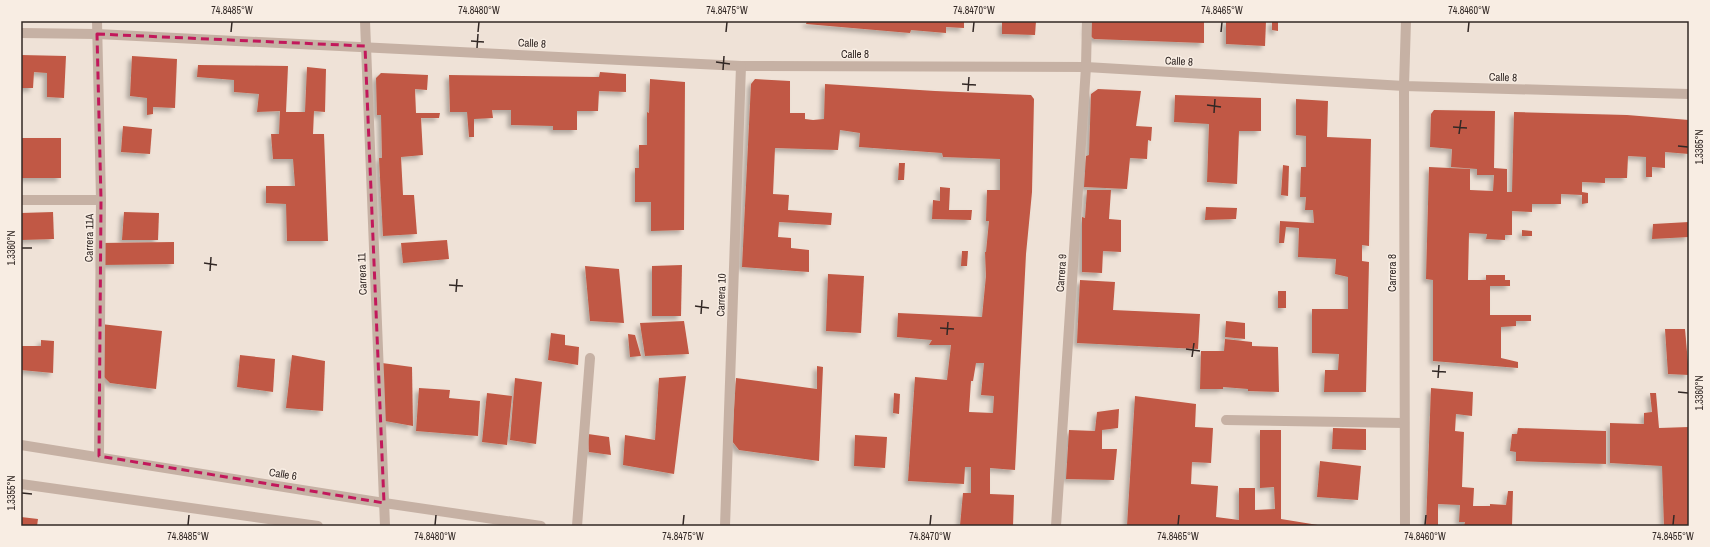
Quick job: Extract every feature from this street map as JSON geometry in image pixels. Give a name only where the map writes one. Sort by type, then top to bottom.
[{"type":"street","name":"Carrera 11A","points":[[97,21],[101,200],[99,456]]},
{"type":"street","name":"Carrera 11","points":[[365,21],[385,526]]},
{"type":"street","name":"Carrera 9","points":[[1056,526],[1086,67],[1087,21]]},
{"type":"street","name":"Carrera 8","points":[[1405,526],[1404,86],[1406,21]]},
{"type":"street","name":"Calle 8","points":[[21,32],[365,46],[741,66],[1086,67],[1404,86],[1689,94]]},
{"type":"street","name":"Carrera 10","points":[[725,526],[741,66]]},
{"type":"street","points":[[21,200],[101,200]]},
{"type":"street","points":[[577,526],[590,358]]},
{"type":"street","points":[[1226,420],[1404,423]]},
{"type":"street","name":"Calle 6","points":[[21,445],[99,456],[384,503],[541,526]]},
{"type":"street","points":[[21,484],[318,526]]},
{"type":"highlighted area","points":[[97,34],[365,46],[384,503],[99,456],[101,200]]},
{"type":"building","points":[[807,21],[964,21],[964,28],[946,27],[946,33],[911,30],[910,33],[806,24]]},
{"type":"building","points":[[1002,21],[1036,21],[1035,35],[1002,34]]},
{"type":"building","points":[[1088,21],[1204,21],[1204,43],[1094,39],[1087,33]]},
{"type":"building","points":[[1226,21],[1266,21],[1265,46],[1226,44]]},
{"type":"building","points":[[1272,21],[1278,21],[1278,31],[1272,30]]},
{"type":"building","points":[[21,55],[66,56],[64,98],[47,97],[47,73],[34,72],[33,88],[21,88]]},
{"type":"building","points":[[132,56],[177,59],[175,108],[153,107],[153,114],[147,115],[147,98],[130,96]]},
{"type":"building","points":[[198,65],[288,66],[286,112],[305,112],[307,67],[326,69],[325,112],[314,111],[313,134],[324,134],[328,241],[287,241],[286,204],[266,203],[266,186],[295,186],[293,159],[273,159],[271,134],[279,134],[280,111],[257,112],[259,94],[234,92],[234,80],[197,77]]},
{"type":"building","points":[[600,72],[626,74],[626,92],[599,91],[598,111],[577,111],[577,130],[553,130],[553,126],[511,125],[511,110],[492,110],[493,118],[474,119],[474,137],[469,137],[467,112],[450,112],[449,75],[599,77]]},
{"type":"building","points":[[381,73],[428,75],[427,90],[415,89],[416,113],[440,113],[439,118],[421,118],[423,155],[401,157],[403,195],[414,195],[417,234],[383,236],[379,158],[382,158],[381,115],[377,115],[376,78]]},
{"type":"building","points":[[650,79],[685,82],[684,230],[651,231],[651,202],[635,202],[635,168],[639,168],[639,145],[647,145],[647,112],[649,113]]},
{"type":"building","points":[[755,79],[790,81],[790,113],[805,113],[805,119],[813,120],[824,119],[825,84],[1031,95],[1034,99],[1032,192],[1026,254],[1015,470],[990,468],[990,494],[1014,495],[1013,526],[960,526],[963,493],[971,493],[971,467],[965,467],[964,484],[908,481],[915,377],[947,380],[951,345],[929,345],[932,340],[897,337],[898,313],[982,317],[986,276],[985,252],[989,221],[986,221],[987,190],[1000,190],[1000,159],[943,157],[942,153],[859,147],[860,133],[840,130],[838,150],[775,148],[773,194],[789,195],[788,210],[832,213],[831,225],[779,222],[778,237],[791,238],[791,248],[809,250],[809,272],[742,267],[751,84]],"holes":[[[976,363],[984,363],[981,395],[994,396],[993,413],[969,412],[971,381],[973,381]]]},
{"type":"building","points":[[1098,89],[1141,91],[1136,126],[1152,127],[1151,141],[1148,140],[1147,159],[1130,158],[1127,189],[1084,187],[1086,156],[1089,155],[1091,94]]},
{"type":"building","points":[[1175,95],[1261,98],[1261,131],[1239,131],[1237,184],[1207,182],[1209,124],[1174,122]]},
{"type":"building","points":[[1296,99],[1328,101],[1327,137],[1371,139],[1369,246],[1362,245],[1362,261],[1369,262],[1366,392],[1324,392],[1325,370],[1338,370],[1339,354],[1312,353],[1312,309],[1348,309],[1348,277],[1335,274],[1336,259],[1298,257],[1299,228],[1286,227],[1284,243],[1279,243],[1280,221],[1314,223],[1313,210],[1305,210],[1306,197],[1300,197],[1301,167],[1306,167],[1306,136],[1296,135]]},
{"type":"building","points":[[1434,110],[1495,111],[1494,168],[1507,169],[1507,192],[1512,192],[1514,112],[1627,115],[1689,120],[1689,154],[1665,152],[1665,168],[1652,167],[1652,177],[1646,177],[1646,157],[1628,156],[1627,178],[1605,178],[1605,183],[1582,182],[1582,192],[1588,193],[1588,203],[1582,204],[1582,195],[1561,194],[1561,204],[1532,204],[1532,212],[1512,211],[1512,235],[1505,235],[1505,240],[1486,239],[1487,234],[1469,233],[1468,280],[1486,280],[1486,275],[1505,275],[1505,280],[1510,280],[1510,286],[1490,286],[1490,315],[1531,315],[1531,321],[1516,321],[1516,326],[1501,327],[1501,358],[1518,362],[1518,368],[1433,361],[1433,280],[1426,279],[1429,167],[1470,169],[1470,190],[1493,191],[1494,175],[1477,175],[1477,169],[1451,167],[1452,149],[1430,147],[1431,114]]},
{"type":"building","points":[[123,126],[152,129],[150,154],[121,152]]},
{"type":"building","points":[[21,138],[61,138],[61,178],[21,178]]},
{"type":"building","points":[[899,163],[905,163],[904,180],[898,180]]},
{"type":"building","points":[[1283,165],[1289,166],[1288,196],[1281,195]]},
{"type":"building","points":[[940,187],[950,188],[949,210],[972,210],[971,220],[932,219],[933,200],[940,201]]},
{"type":"building","points":[[1087,190],[1111,190],[1109,219],[1121,220],[1121,252],[1103,251],[1102,273],[1082,272],[1082,217],[1085,218]]},
{"type":"building","points":[[1206,207],[1237,208],[1236,219],[1205,220]]},
{"type":"building","points":[[53,212],[54,239],[21,240],[21,213]]},
{"type":"building","points":[[124,212],[159,213],[158,240],[122,240]]},
{"type":"building","points":[[1689,222],[1689,237],[1652,239],[1653,224]]},
{"type":"building","points":[[1522,230],[1532,231],[1532,236],[1522,236]]},
{"type":"building","points":[[447,240],[449,259],[403,263],[401,243]]},
{"type":"building","points":[[174,242],[174,264],[101,265],[101,243]]},
{"type":"building","points":[[962,251],[968,251],[967,266],[961,266]]},
{"type":"building","points":[[682,265],[681,316],[652,316],[652,266]]},
{"type":"building","points":[[585,266],[619,269],[624,323],[590,321]]},
{"type":"building","points":[[828,274],[864,276],[861,333],[826,331]]},
{"type":"building","points":[[1080,280],[1115,282],[1113,310],[1200,314],[1198,349],[1077,343]]},
{"type":"building","points":[[1278,291],[1286,291],[1286,308],[1278,308]]},
{"type":"building","points":[[684,321],[689,354],[645,356],[640,323]]},
{"type":"building","points":[[1226,321],[1245,323],[1245,339],[1225,337]]},
{"type":"building","points":[[101,324],[162,331],[156,389],[110,383],[102,375]]},
{"type":"building","points":[[1665,329],[1685,329],[1689,375],[1668,374]]},
{"type":"building","points":[[551,333],[565,335],[565,345],[579,347],[578,365],[548,360]]},
{"type":"building","points":[[628,334],[635,335],[641,356],[630,357]]},
{"type":"building","points":[[1225,339],[1252,342],[1252,346],[1278,347],[1279,392],[1248,391],[1248,389],[1223,387],[1223,389],[1200,389],[1201,351],[1224,351]]},
{"type":"building","points":[[41,340],[54,341],[53,373],[21,370],[21,346],[41,346]]},
{"type":"building","points":[[240,355],[275,359],[273,392],[237,387]]},
{"type":"building","points":[[292,355],[325,361],[323,411],[286,408]]},
{"type":"building","points":[[382,363],[412,367],[413,426],[385,421]]},
{"type":"building","points":[[817,366],[823,367],[819,461],[739,450],[732,441],[736,378],[817,389]]},
{"type":"building","points":[[686,376],[674,474],[623,465],[625,435],[655,440],[659,378]]},
{"type":"building","points":[[515,378],[542,382],[536,444],[510,440]]},
{"type":"building","points":[[419,388],[450,390],[449,398],[480,401],[478,436],[416,431]]},
{"type":"building","points":[[1431,388],[1473,392],[1472,416],[1456,414],[1455,431],[1464,432],[1462,487],[1474,488],[1473,506],[1490,506],[1490,504],[1506,505],[1508,491],[1513,491],[1512,526],[1464,526],[1465,522],[1459,522],[1460,505],[1438,504],[1438,526],[1426,526]]},
{"type":"building","points":[[487,393],[512,396],[507,445],[482,442]]},
{"type":"building","points":[[894,393],[900,394],[899,414],[893,413]]},
{"type":"building","points":[[1650,393],[1656,393],[1659,428],[1689,427],[1689,526],[1664,526],[1662,466],[1610,463],[1610,423],[1644,424],[1644,413],[1652,412]]},
{"type":"building","points":[[1135,396],[1196,404],[1195,427],[1213,428],[1211,463],[1192,462],[1191,484],[1218,486],[1216,517],[1239,520],[1239,488],[1255,488],[1255,510],[1275,509],[1274,487],[1260,488],[1260,430],[1281,430],[1281,519],[1324,526],[1127,526]]},
{"type":"building","points":[[1119,409],[1118,428],[1102,430],[1102,449],[1117,449],[1114,480],[1066,479],[1069,430],[1095,431],[1097,412]]},
{"type":"building","points":[[1333,428],[1366,429],[1366,450],[1332,449]]},
{"type":"building","points":[[1518,428],[1606,431],[1606,464],[1516,461],[1516,452],[1510,451],[1512,434],[1517,434]]},
{"type":"building","points":[[588,434],[609,437],[611,455],[589,452]]},
{"type":"building","points":[[855,435],[887,437],[885,468],[854,466]]},
{"type":"building","points":[[1320,461],[1361,466],[1358,500],[1317,497]]},
{"type":"building","points":[[21,517],[38,519],[37,526],[21,526]]}]
